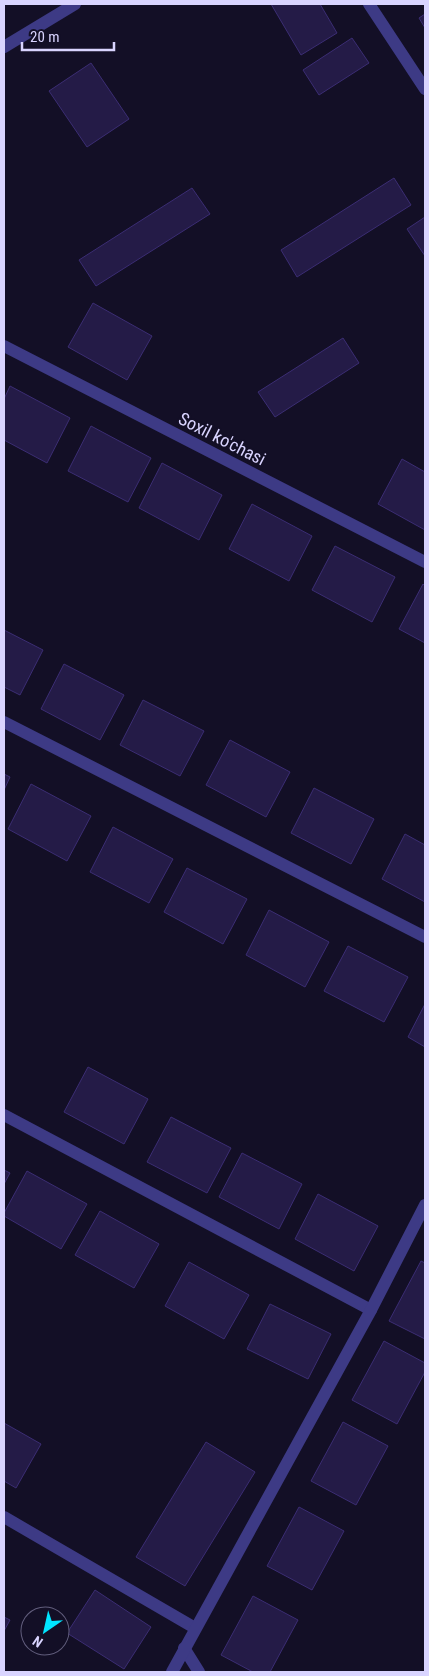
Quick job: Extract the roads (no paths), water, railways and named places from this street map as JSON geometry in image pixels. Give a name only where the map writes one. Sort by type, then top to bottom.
[{"type":"street","points":[[4,47],[75,4]]},
{"type":"street","points":[[369,4],[425,89]]},
{"type":"street","name":"Soxil ko'chasi","points":[[4,346],[425,562]]},
{"type":"street","points":[[4,722],[425,937]]},
{"type":"street","points":[[4,1115],[371,1310]]},
{"type":"street","points":[[172,1672],[371,1310],[425,1204]]},
{"type":"street","points":[[4,1517],[195,1628]]},
{"type":"street","points":[[184,1648],[199,1672]]}]
